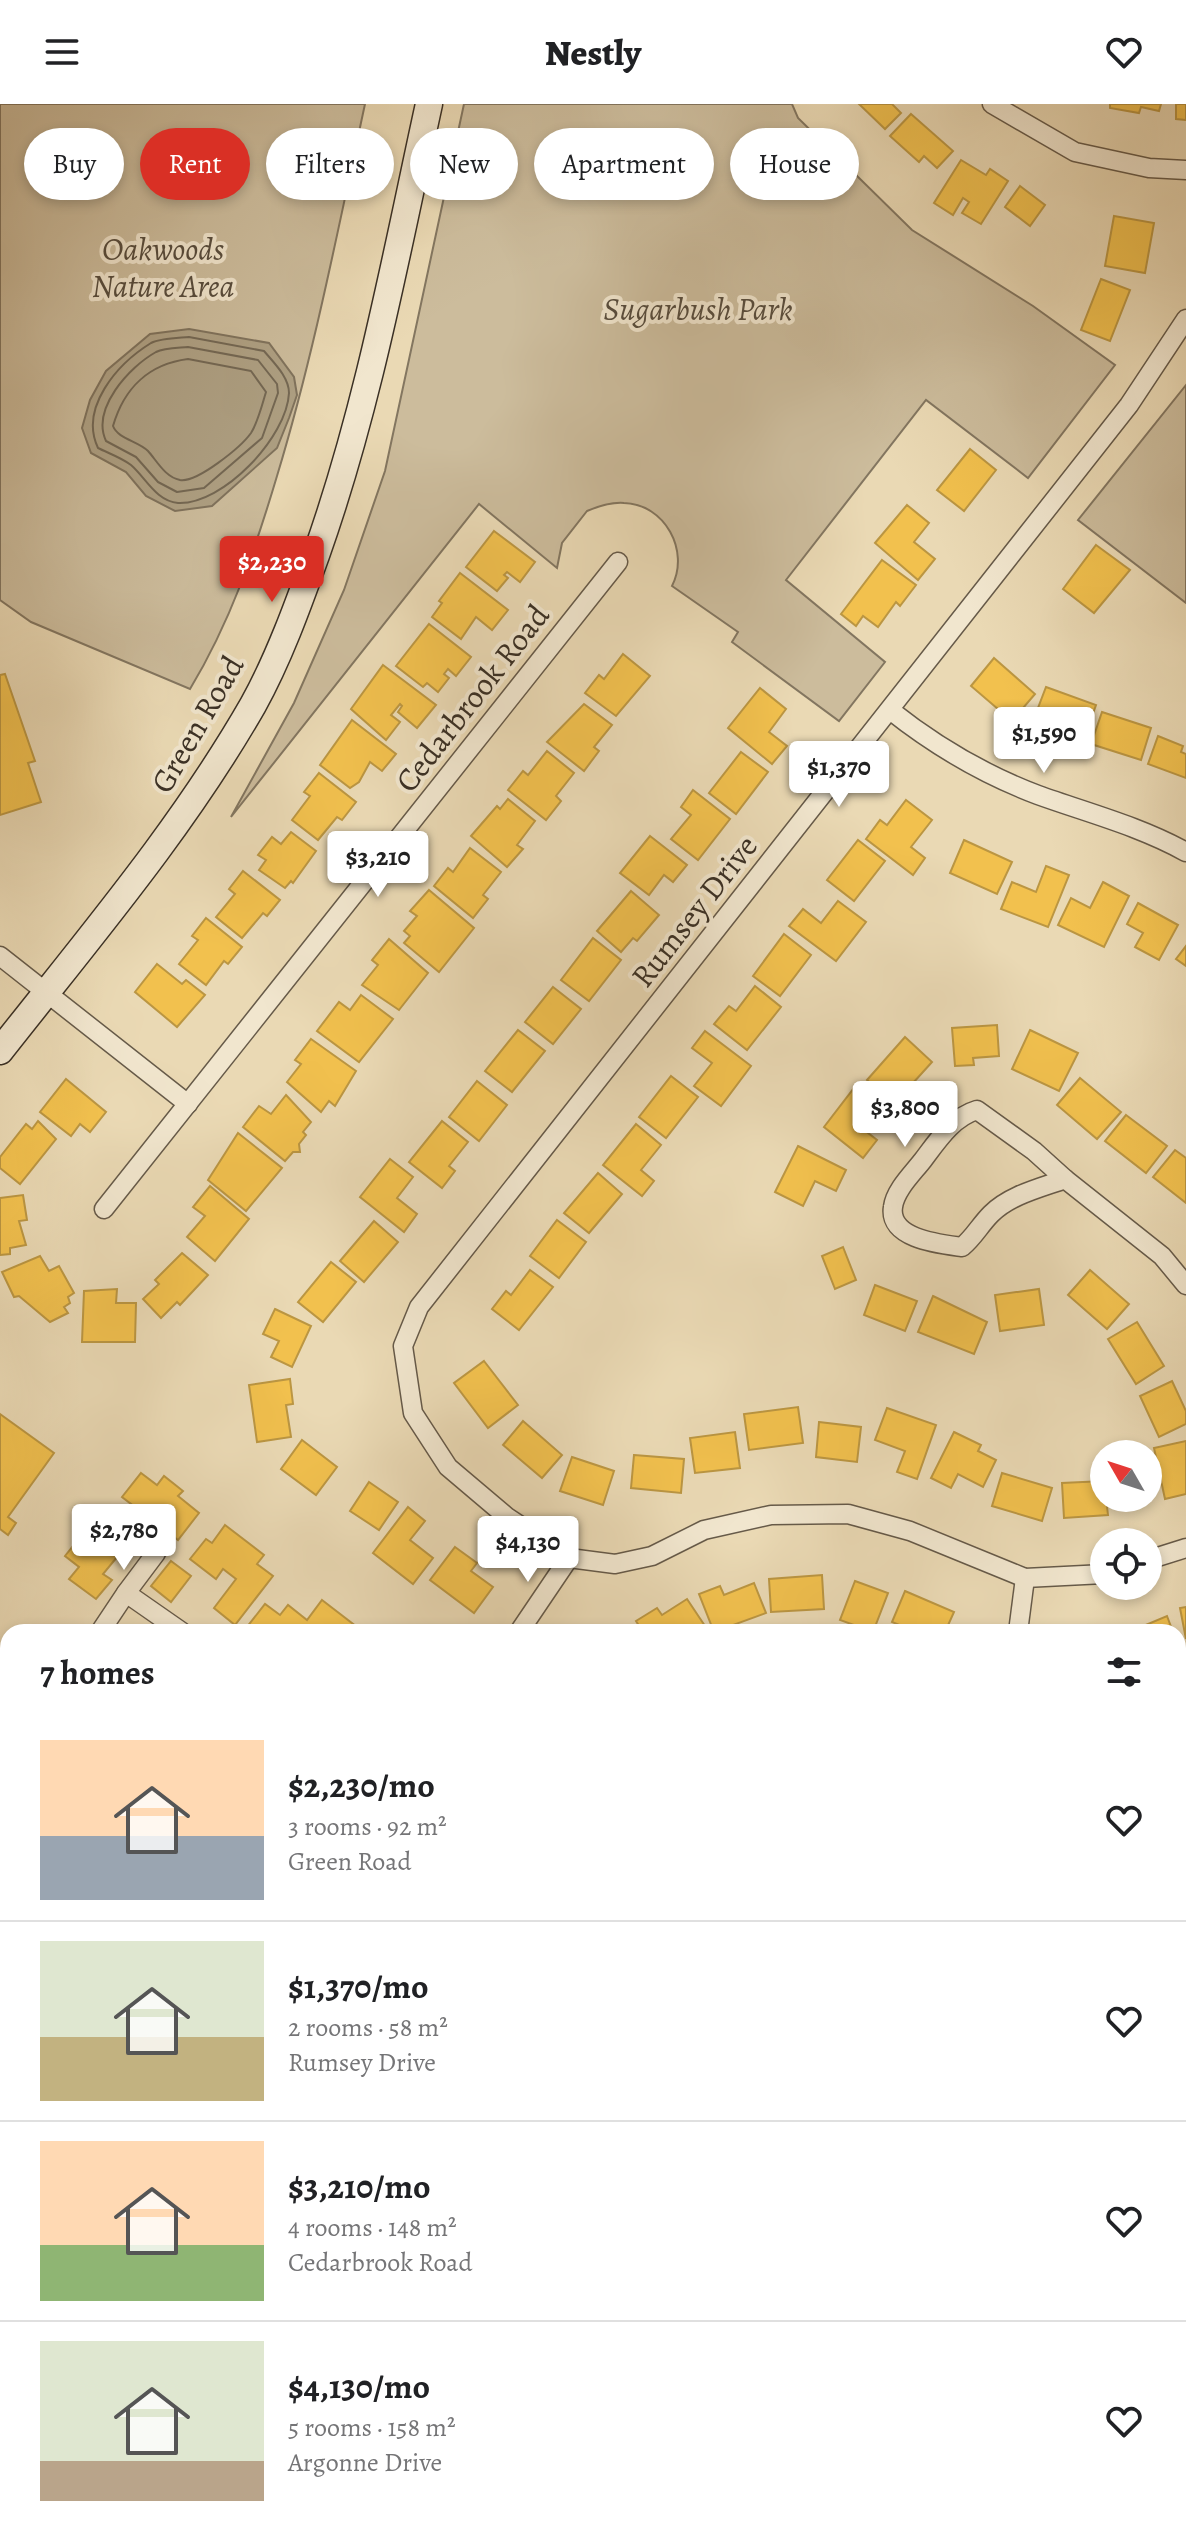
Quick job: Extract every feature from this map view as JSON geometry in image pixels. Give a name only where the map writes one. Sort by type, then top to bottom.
[{"type":"street","name":"Green Road","points":[[0,1051],[183,817],[254,703],[297,608],[341,486],[376,348],[429,104]]},
{"type":"street","points":[[992,104],[1075,152],[1149,168],[1186,170]]},
{"type":"street","name":"Rumsey Drive","points":[[569,1558],[507,1517],[448,1467],[413,1413],[403,1346],[419,1307],[1129,405],[1186,319]]},
{"type":"street","name":"Cedarbrook Road","points":[[104,1209],[618,562]]},
{"type":"street","points":[[890,710],[951,753],[1023,788],[1156,835],[1186,852]]},
{"type":"street","points":[[0,956],[188,1104]]},
{"type":"street","points":[[1065,1179],[1011,1199],[991,1214],[976,1236],[962,1247],[927,1241],[904,1231],[895,1222],[892,1208],[899,1192],[961,1115],[977,1110],[1065,1179],[1162,1256],[1186,1285]]},
{"type":"street","points":[[524,1624],[569,1558],[615,1564],[652,1556],[704,1530],[757,1518],[848,1514],[910,1531],[1025,1578],[1090,1575]]},
{"type":"street","points":[[1162,1556],[1186,1548]]},
{"type":"street","points":[[105,1624],[156,1553]]},
{"type":"street","points":[[1019,1624],[1025,1578]]},
{"type":"street","points":[[126,1593],[171,1624]]},
{"type":"green space","name":"Oakwoods Nature Area","points":[[0,104],[365,104],[360,128],[266,128],[266,200],[344,200],[314,338],[260,531],[217,638],[190,689],[31,622],[0,600]]},
{"type":"green space","name":"Sugarbush Park","points":[[464,104],[792,104],[798,118],[808,128],[730,128],[730,200],[859,200],[859,178],[912,230],[1033,306],[1115,365],[1028,478],[926,400],[786,580],[885,662],[839,721],[732,642],[738,632],[672,586],[677,572],[676,545],[662,520],[651,511],[639,505],[619,503],[587,511],[562,543],[557,568],[479,504],[231,817],[294,703],[344,590],[385,471],[443,200],[518,200],[518,128],[459,128]]},
{"type":"green space","points":[[1186,385],[1186,603],[1078,520]]},
{"type":"water","points":[[189,329],[269,343],[294,377],[297,395],[277,448],[212,506],[175,511],[146,496],[126,472],[91,453],[82,428],[90,400],[106,371],[150,334]]},
{"type":"building: Homes","points":[[859,104],[892,104],[901,113],[885,129]]},
{"type":"building: Homes","points":[[1110,104],[1161,104],[1159,111],[1141,107],[1139,113],[1110,108]]},
{"type":"building: Homes","points":[[1176,104],[1186,104],[1186,120],[1176,119]]},
{"type":"building: Homes","points":[[911,114],[953,151],[937,168],[924,156],[919,162],[890,136]]},
{"type":"building: Homes","points":[[961,160],[986,175],[990,169],[1008,181],[981,224],[962,213],[969,202],[963,198],[953,215],[934,203]]},
{"type":"building: Homes","points":[[1020,186],[1045,205],[1030,226],[1005,207]]},
{"type":"building: Homes","points":[[1114,216],[1154,223],[1145,273],[1105,266]]},
{"type":"building: Homes","points":[[1101,279],[1130,290],[1110,341],[1081,330]]},
{"type":"building: Homes","points":[[970,449],[996,470],[964,511],[937,490]]},
{"type":"building: Homes","points":[[907,505],[929,523],[914,542],[935,559],[918,580],[875,543]]},
{"type":"building: Homes","points":[[494,531],[535,562],[520,582],[507,572],[504,575],[508,578],[497,591],[466,567]]},
{"type":"building: Homes","points":[[1096,545],[1130,570],[1094,613],[1063,589]]},
{"type":"building: Homes","points":[[882,560],[916,585],[900,606],[896,602],[878,627],[863,616],[856,626],[841,614]]},
{"type":"building: Homes","points":[[460,573],[508,610],[492,630],[476,617],[461,639],[432,617],[442,603],[439,601]]},
{"type":"building: Homes","points":[[429,624],[471,657],[456,676],[448,669],[444,674],[449,678],[438,692],[427,683],[423,687],[396,666]]},
{"type":"building: Homes","points":[[623,654],[650,676],[616,716],[585,693],[599,675],[604,679]]},
{"type":"building: Homes","points":[[994,658],[1035,694],[1012,721],[971,686]]},
{"type":"building: Homes","points":[[383,665],[436,705],[417,728],[398,712],[402,706],[400,704],[391,715],[400,722],[386,740],[351,709]]},
{"type":"building: Homes","points":[[5,674],[35,761],[28,763],[41,802],[0,815],[0,675]]},
{"type":"building: Homes","points":[[1046,687],[1096,705],[1082,744],[1033,721]]},
{"type":"building: Homes","points":[[760,688],[786,709],[769,732],[787,746],[772,764],[728,728]]},
{"type":"building: Homes","points":[[584,704],[612,725],[594,747],[599,751],[584,771],[547,742]]},
{"type":"building: Homes","points":[[1102,712],[1151,728],[1141,760],[1091,744]]},
{"type":"building: Homes","points":[[352,720],[396,754],[382,771],[370,762],[359,782],[350,788],[320,765]]},
{"type":"building: Homes","points":[[1158,736],[1183,746],[1181,752],[1186,754],[1186,778],[1148,764]]},
{"type":"building: Homes","points":[[547,751],[574,773],[556,796],[561,801],[546,820],[508,790],[523,771],[528,775]]},
{"type":"building: Homes","points":[[741,752],[768,772],[736,814],[709,793]]},
{"type":"building: Homes","points":[[319,773],[356,802],[342,820],[337,817],[318,840],[292,820],[310,796],[304,792]]},
{"type":"building: Homes","points":[[693,790],[730,819],[698,860],[671,839],[691,815],[681,807]]},
{"type":"building: Homes","points":[[508,799],[535,821],[517,845],[523,849],[507,867],[471,836],[497,806],[500,809]]},
{"type":"building: Homes","points":[[906,800],[932,820],[911,847],[925,858],[913,875],[866,839],[880,820],[887,825]]},
{"type":"building: Homes","points":[[291,832],[316,851],[293,883],[291,881],[285,888],[259,870],[266,860],[258,855],[272,837],[281,844]]},
{"type":"building: Homes","points":[[650,836],[687,865],[673,882],[664,875],[649,895],[620,873]]},
{"type":"building: Homes","points":[[858,840],[885,861],[854,901],[827,880]]},
{"type":"building: Homes","points":[[964,840],[1012,862],[997,894],[950,873]]},
{"type":"building: Homes","points":[[470,848],[501,872],[483,895],[488,899],[473,918],[434,886],[448,868],[453,872]]},
{"type":"building: Homes","points":[[1046,866],[1069,875],[1048,927],[1001,909],[1012,882],[1036,892]]},
{"type":"building: Homes","points":[[243,871],[280,900],[267,916],[263,913],[242,938],[216,917],[235,894],[229,889]]},
{"type":"building: Homes","points":[[1103,882],[1129,896],[1104,947],[1058,925],[1071,898],[1090,908]]},
{"type":"building: Homes","points":[[429,890],[474,928],[439,972],[404,943],[410,936],[404,931],[417,916],[410,911]]},
{"type":"building: Homes","points":[[631,891],[659,915],[637,941],[633,938],[621,952],[597,931]]},
{"type":"building: Homes","points":[[838,901],[866,922],[836,961],[789,926],[803,909],[821,923]]},
{"type":"building: Homes","points":[[1138,903],[1178,925],[1159,960],[1135,947],[1143,933],[1127,924]]},
{"type":"building: Homes","points":[[206,918],[242,947],[228,964],[224,961],[206,985],[179,964],[198,940],[192,936]]},
{"type":"building: Homes","points":[[784,934],[811,955],[780,996],[753,976]]},
{"type":"building: Homes","points":[[593,938],[621,960],[589,1001],[561,980]]},
{"type":"building: Homes","points":[[389,939],[428,973],[399,1010],[362,985],[378,965],[372,960]]},
{"type":"building: Homes","points":[[1186,946],[1186,966],[1176,959]]},
{"type":"building: Homes","points":[[157,964],[182,984],[186,980],[205,995],[177,1027],[135,992]]},
{"type":"building: Homes","points":[[755,986],[781,1007],[747,1050],[714,1024],[729,1006],[736,1011]]},
{"type":"building: Homes","points":[[553,987],[581,1009],[553,1044],[525,1022]]},
{"type":"building: Homes","points":[[361,995],[393,1019],[359,1062],[317,1031],[339,1002],[350,1010]]},
{"type":"building: Homes","points":[[997,1025],[999,1056],[973,1058],[974,1065],[955,1066],[952,1028]]},
{"type":"building: Homes","points":[[518,1030],[545,1051],[512,1092],[485,1071]]},
{"type":"building: Homes","points":[[1030,1030],[1078,1053],[1059,1091],[1012,1069]]},
{"type":"building: Homes","points":[[705,1031],[751,1066],[721,1106],[694,1086],[712,1063],[692,1048]]},
{"type":"building: Homes","points":[[905,1037],[932,1062],[894,1104],[867,1080]]},
{"type":"building: Homes","points":[[311,1039],[356,1071],[335,1106],[329,1101],[321,1112],[287,1082],[301,1064],[295,1060]]},
{"type":"building: Homes","points":[[671,1076],[698,1097],[666,1138],[639,1117]]},
{"type":"building: Homes","points":[[1080,1078],[1121,1112],[1097,1139],[1057,1105]]},
{"type":"building: Homes","points":[[66,1079],[106,1112],[90,1132],[80,1124],[71,1136],[40,1112]]},
{"type":"building: Homes","points":[[477,1081],[507,1105],[479,1141],[449,1117]]},
{"type":"building: Homes","points":[[854,1088],[880,1107],[863,1129],[877,1140],[863,1158],[824,1127]]},
{"type":"building: Homes","points":[[286,1095],[311,1122],[303,1132],[306,1135],[299,1144],[300,1152],[293,1152],[285,1161],[243,1127],[259,1106],[271,1114]]},
{"type":"building: Homes","points":[[1126,1115],[1167,1146],[1146,1173],[1105,1141]]},
{"type":"building: Homes","points":[[38,1121],[56,1139],[20,1184],[0,1168],[0,1157],[26,1124],[32,1129]]},
{"type":"building: Homes","points":[[442,1121],[468,1142],[449,1166],[455,1171],[442,1188],[409,1162]]},
{"type":"building: Homes","points":[[636,1124],[661,1145],[641,1170],[654,1181],[642,1196],[603,1165]]},
{"type":"building: Homes","points":[[238,1133],[282,1168],[246,1211],[208,1180]]},
{"type":"building: Homes","points":[[798,1146],[846,1170],[836,1191],[815,1181],[803,1206],[775,1192]]},
{"type":"building: Homes","points":[[1175,1150],[1186,1158],[1186,1203],[1153,1177]]},
{"type":"building: Homes","points":[[390,1159],[413,1177],[397,1198],[417,1214],[404,1232],[360,1197]]},
{"type":"building: Homes","points":[[598,1173],[622,1194],[589,1233],[564,1213]]},
{"type":"building: Homes","points":[[210,1186],[249,1219],[215,1261],[187,1237],[205,1216],[193,1207]]},
{"type":"building: Homes","points":[[23,1195],[27,1220],[19,1221],[26,1245],[10,1248],[10,1254],[0,1255],[0,1198]]},
{"type":"building: Homes","points":[[557,1220],[586,1242],[559,1278],[530,1256]]},
{"type":"building: Homes","points":[[374,1221],[398,1242],[364,1282],[340,1261]]},
{"type":"building: Homes","points":[[843,1247],[856,1280],[835,1289],[822,1256]]},
{"type":"building: Homes","points":[[182,1253],[208,1275],[180,1305],[177,1302],[161,1318],[143,1299],[159,1284],[155,1280]]},
{"type":"building: Homes","points":[[40,1256],[49,1271],[59,1266],[74,1293],[68,1297],[70,1303],[64,1307],[68,1313],[50,1322],[19,1296],[14,1297],[2,1272]]},
{"type":"building: Homes","points":[[331,1262],[356,1282],[323,1322],[298,1302]]},
{"type":"building: Homes","points":[[530,1270],[553,1287],[519,1330],[492,1309],[506,1291],[511,1295]]},
{"type":"building: Homes","points":[[1090,1270],[1129,1304],[1107,1329],[1068,1295]]},
{"type":"building: Homes","points":[[875,1285],[917,1301],[905,1331],[864,1315]]},
{"type":"building: Homes","points":[[117,1289],[116,1303],[136,1303],[135,1342],[82,1342],[84,1291]]},
{"type":"building: Homes","points":[[1039,1289],[1044,1325],[1000,1331],[995,1295]]},
{"type":"building: Homes","points":[[933,1296],[987,1322],[974,1354],[918,1332]]},
{"type":"building: Homes","points":[[275,1309],[311,1326],[292,1367],[271,1357],[279,1341],[263,1334]]},
{"type":"building: Homes","points":[[1137,1322],[1164,1366],[1136,1384],[1108,1339]]},
{"type":"building: Homes","points":[[484,1361],[518,1405],[488,1428],[454,1383]]},
{"type":"building: Homes","points":[[290,1379],[293,1404],[286,1405],[291,1437],[257,1442],[249,1385]]},
{"type":"building: Homes","points":[[1172,1381],[1186,1411],[1186,1424],[1159,1437],[1140,1396]]},
{"type":"building: Homes","points":[[798,1407],[803,1443],[749,1450],[744,1414]]},
{"type":"building: Homes","points":[[887,1408],[936,1425],[917,1479],[897,1472],[905,1451],[875,1440]]},
{"type":"building: Homes","points":[[0,1414],[54,1453],[8,1517],[16,1523],[8,1535],[0,1529]]},
{"type":"building: Homes","points":[[523,1421],[562,1455],[542,1478],[503,1445]]},
{"type":"building: Homes","points":[[819,1422],[861,1427],[857,1462],[816,1457]]},
{"type":"building: Homes","points":[[735,1432],[740,1468],[695,1473],[690,1438]]},
{"type":"building: Homes","points":[[954,1432],[981,1445],[978,1451],[996,1460],[983,1487],[958,1474],[951,1488],[931,1478]]},
{"type":"building: Homes","points":[[302,1440],[337,1467],[316,1495],[281,1469]]},
{"type":"building: Homes","points":[[1186,1441],[1186,1494],[1165,1499],[1162,1446]]},
{"type":"building: Homes","points":[[634,1455],[684,1459],[681,1493],[631,1488]]},
{"type":"building: Homes","points":[[572,1457],[614,1471],[603,1505],[560,1491]]},
{"type":"building: Homes","points":[[141,1473],[157,1485],[164,1476],[183,1491],[178,1496],[199,1513],[178,1540],[122,1497]]},
{"type":"building: Homes","points":[[1002,1473],[1052,1488],[1042,1521],[992,1506]]},
{"type":"building: Homes","points":[[369,1482],[398,1502],[379,1530],[350,1511]]},
{"type":"building: Homes","points":[[1090,1482],[1090,1512],[1108,1512],[1108,1515],[1064,1518],[1062,1483]]},
{"type":"building: Homes","points":[[408,1507],[425,1521],[410,1540],[433,1558],[413,1584],[373,1553]]},
{"type":"building: Homes","points":[[118,1516],[143,1535],[127,1555],[122,1551],[103,1574],[112,1580],[96,1599],[69,1579],[79,1567],[65,1556],[96,1517],[110,1527]]},
{"type":"building: Homes","points":[[225,1525],[264,1555],[257,1564],[273,1576],[236,1624],[214,1608],[236,1579],[223,1569],[216,1579],[190,1559],[206,1539],[212,1543]]},
{"type":"building: Homes","points":[[455,1547],[477,1563],[471,1571],[493,1587],[474,1613],[430,1580]]},
{"type":"building: Homes","points":[[171,1561],[191,1576],[171,1602],[151,1586]]},
{"type":"building: Homes","points":[[822,1575],[824,1609],[771,1612],[769,1579]]},
{"type":"building: Homes","points":[[855,1581],[888,1593],[876,1624],[851,1624],[840,1620]]},
{"type":"building: Homes","points":[[754,1583],[766,1613],[736,1624],[711,1624],[699,1594],[720,1586],[724,1595]]},
{"type":"building: Homes","points":[[905,1591],[954,1612],[949,1624],[892,1622]]},
{"type":"building: Homes","points":[[687,1599],[704,1624],[638,1624],[636,1621],[657,1608],[662,1615]]},
{"type":"building: Homes","points":[[322,1600],[353,1624],[249,1624],[265,1604],[280,1615],[288,1605],[307,1620]]},
{"type":"building: Homes","points":[[1186,1607],[1186,1624],[1183,1624],[1180,1608]]},
{"type":"building: Homes","points":[[1167,1616],[1170,1624],[1148,1624]]}]
